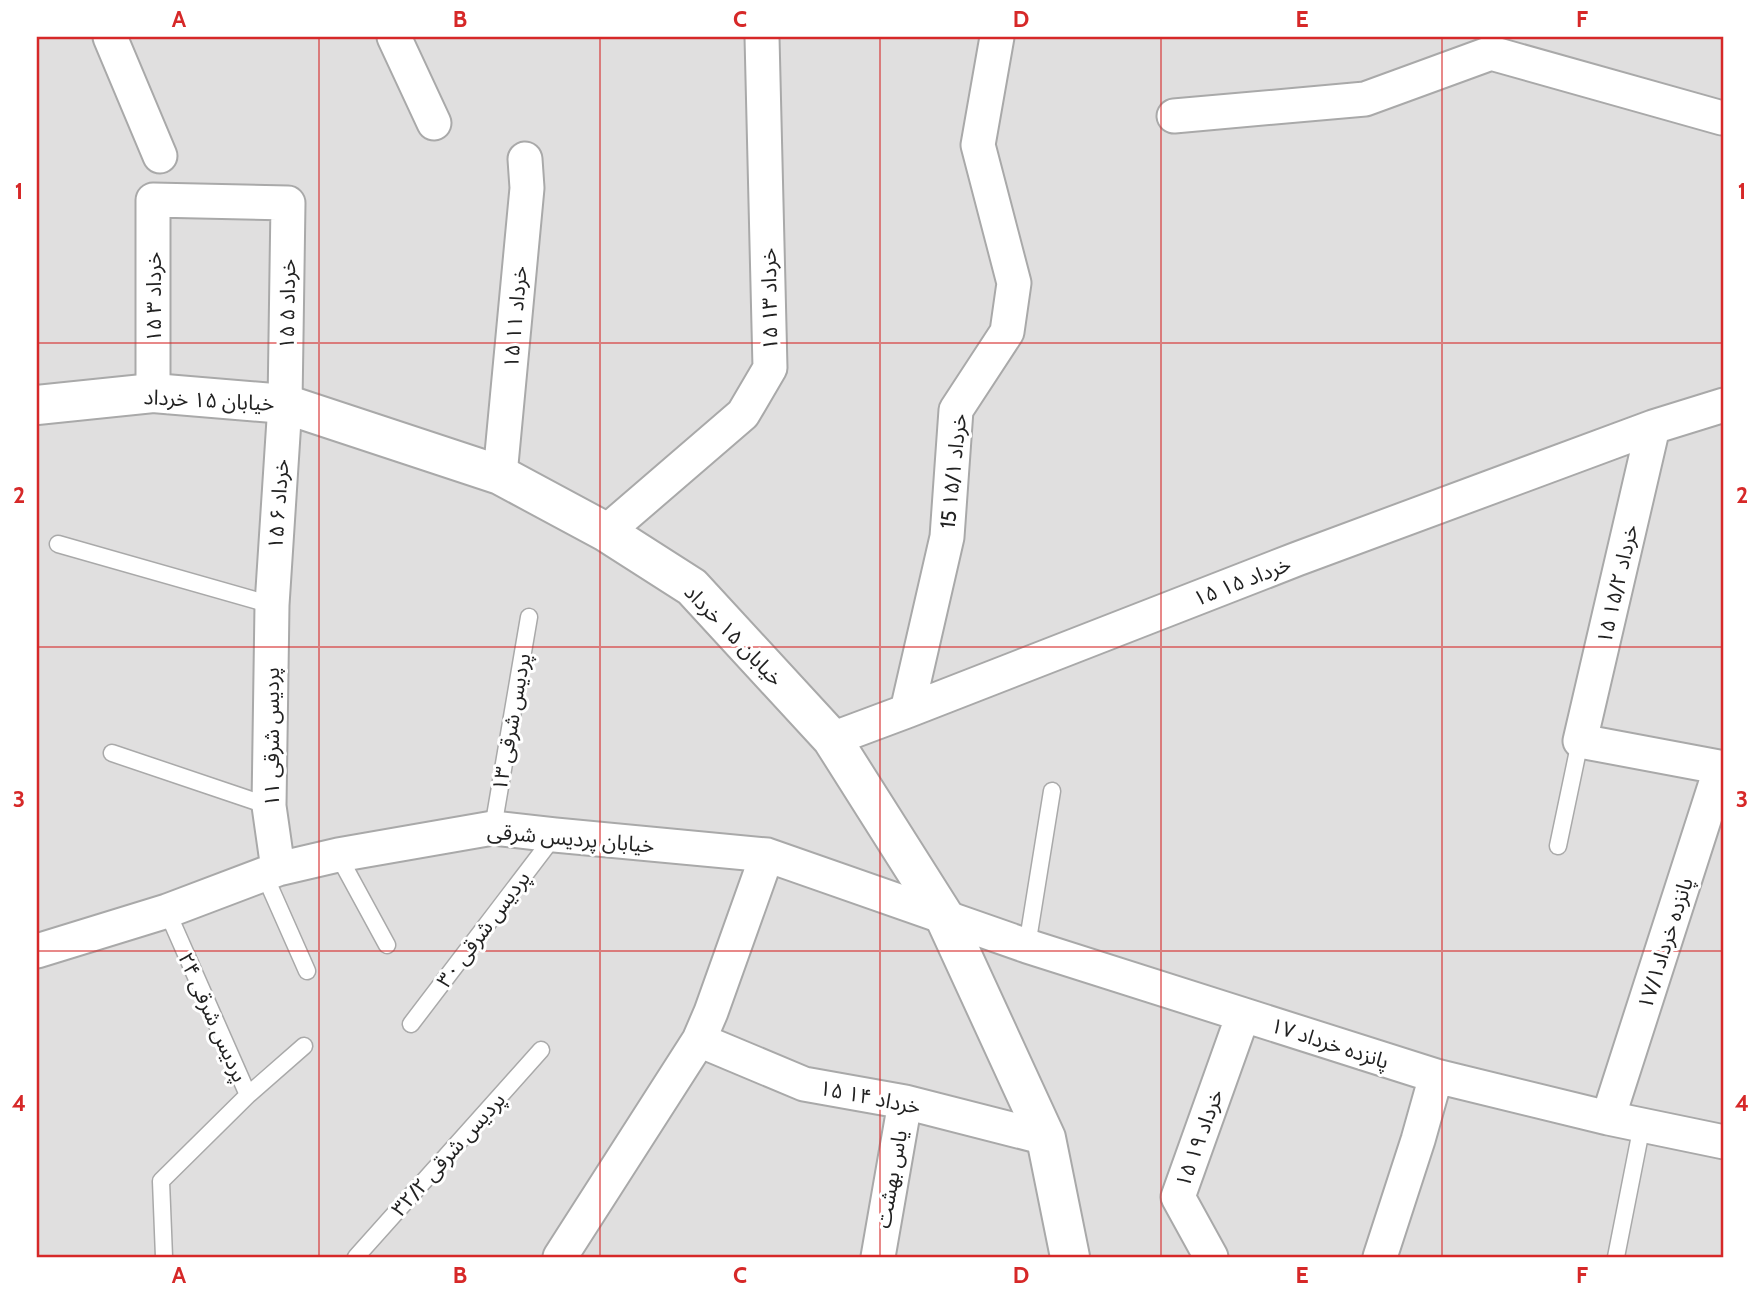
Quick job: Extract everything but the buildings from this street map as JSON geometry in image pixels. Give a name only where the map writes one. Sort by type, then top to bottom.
[{"type":"street","points":[[110,37],[160,156]]},
{"type":"street","points":[[394,37],[433,123]]},
{"type":"street","name":"۱۵ خرداد ۱۳","points":[[606,532],[743,414],[770,368],[762,37]]},
{"type":"street","name":"15 خرداد ۱۵/۱","points":[[907,711],[947,537],[956,410],[1007,332],[1014,283],[978,145],[998,37]]},
{"type":"street","points":[[1174,116],[1365,99],[1491,53],[1724,117]]},
{"type":"street","name":"۱۵ خرداد ۱۱","points":[[500,475],[527,188],[525,159]]},
{"type":"street","name":"۱۵ خرداد ۳","points":[[153,393],[153,200],[288,203]]},
{"type":"street","name":"۱۵ خرداد ۵","points":[[285,404],[288,203]]},
{"type":"street","name":"خیابان ۱۵ خرداد","points":[[37,405],[153,393],[285,404],[500,475],[606,532],[692,587],[832,739],[944,916],[1046,1138],[1070,1257]]},
{"type":"street","name":"۱۵ خرداد ۶","points":[[272,605],[285,404]]},
{"type":"street","name":"۱۵ خرداد ۱۵","points":[[832,739],[1297,559],[1653,427],[1724,405]]},
{"type":"street","name":"۱۵ خرداد ۱۵/۲","points":[[1580,741],[1653,427]]},
{"type":"street","name":"پردیس شرقی ۱۱","points":[[271,872],[269,806],[272,605]]},
{"type":"street","points":[[1580,741],[1723,765]]},
{"type":"street","name":"پانزده خرداد۱۷/۱","points":[[1608,1118],[1723,765]]},
{"type":"street","name":"خیابان پردیس شرقی","points":[[37,951],[167,911],[271,872],[338,855],[493,828],[768,855],[944,916]]},
{"type":"street","points":[[560,1257],[699,1041],[768,855]]},
{"type":"street","name":"پانزده خرداد ۱۷","points":[[944,916],[1027,946],[1436,1076],[1608,1118],[1724,1142]]},
{"type":"street","name":"۱۵ خرداد ۱۹","points":[[1211,1257],[1178,1196],[1243,1015]]},
{"type":"street","name":"۱۵ خرداد ۱۴","points":[[699,1041],[804,1084],[905,1102],[1046,1138]]},
{"type":"street","points":[[1380,1257],[1436,1076]]},
{"type":"street","name":"یاس بهشت","points":[[877,1257],[905,1102]]},
{"type":"lane","points":[[58,544],[272,605]]},
{"type":"lane","name":"پردیس شرقی ۱۳","points":[[493,828],[530,617]]},
{"type":"lane","points":[[1558,846],[1580,741]]},
{"type":"lane","points":[[112,753],[269,806]]},
{"type":"lane","points":[[1027,946],[1052,791]]},
{"type":"lane","name":"پردیس شرقی ۳۰","points":[[411,1024],[555,835]]},
{"type":"lane","points":[[338,855],[387,945]]},
{"type":"lane","points":[[271,872],[307,971]]},
{"type":"lane","name":"پردیس شرقی ۲۴","points":[[164,1257],[161,1181],[248,1095],[167,911]]},
{"type":"lane","points":[[248,1095],[304,1046]]},
{"type":"lane","name":"پردیس شرقی ۳۲/۲","points":[[356,1257],[541,1050]]},
{"type":"lane","points":[[1616,1257],[1642,1125]]},
{"type":"shaded area","points":[[37,37],[1724,37],[1724,1257],[37,1257]]}]
